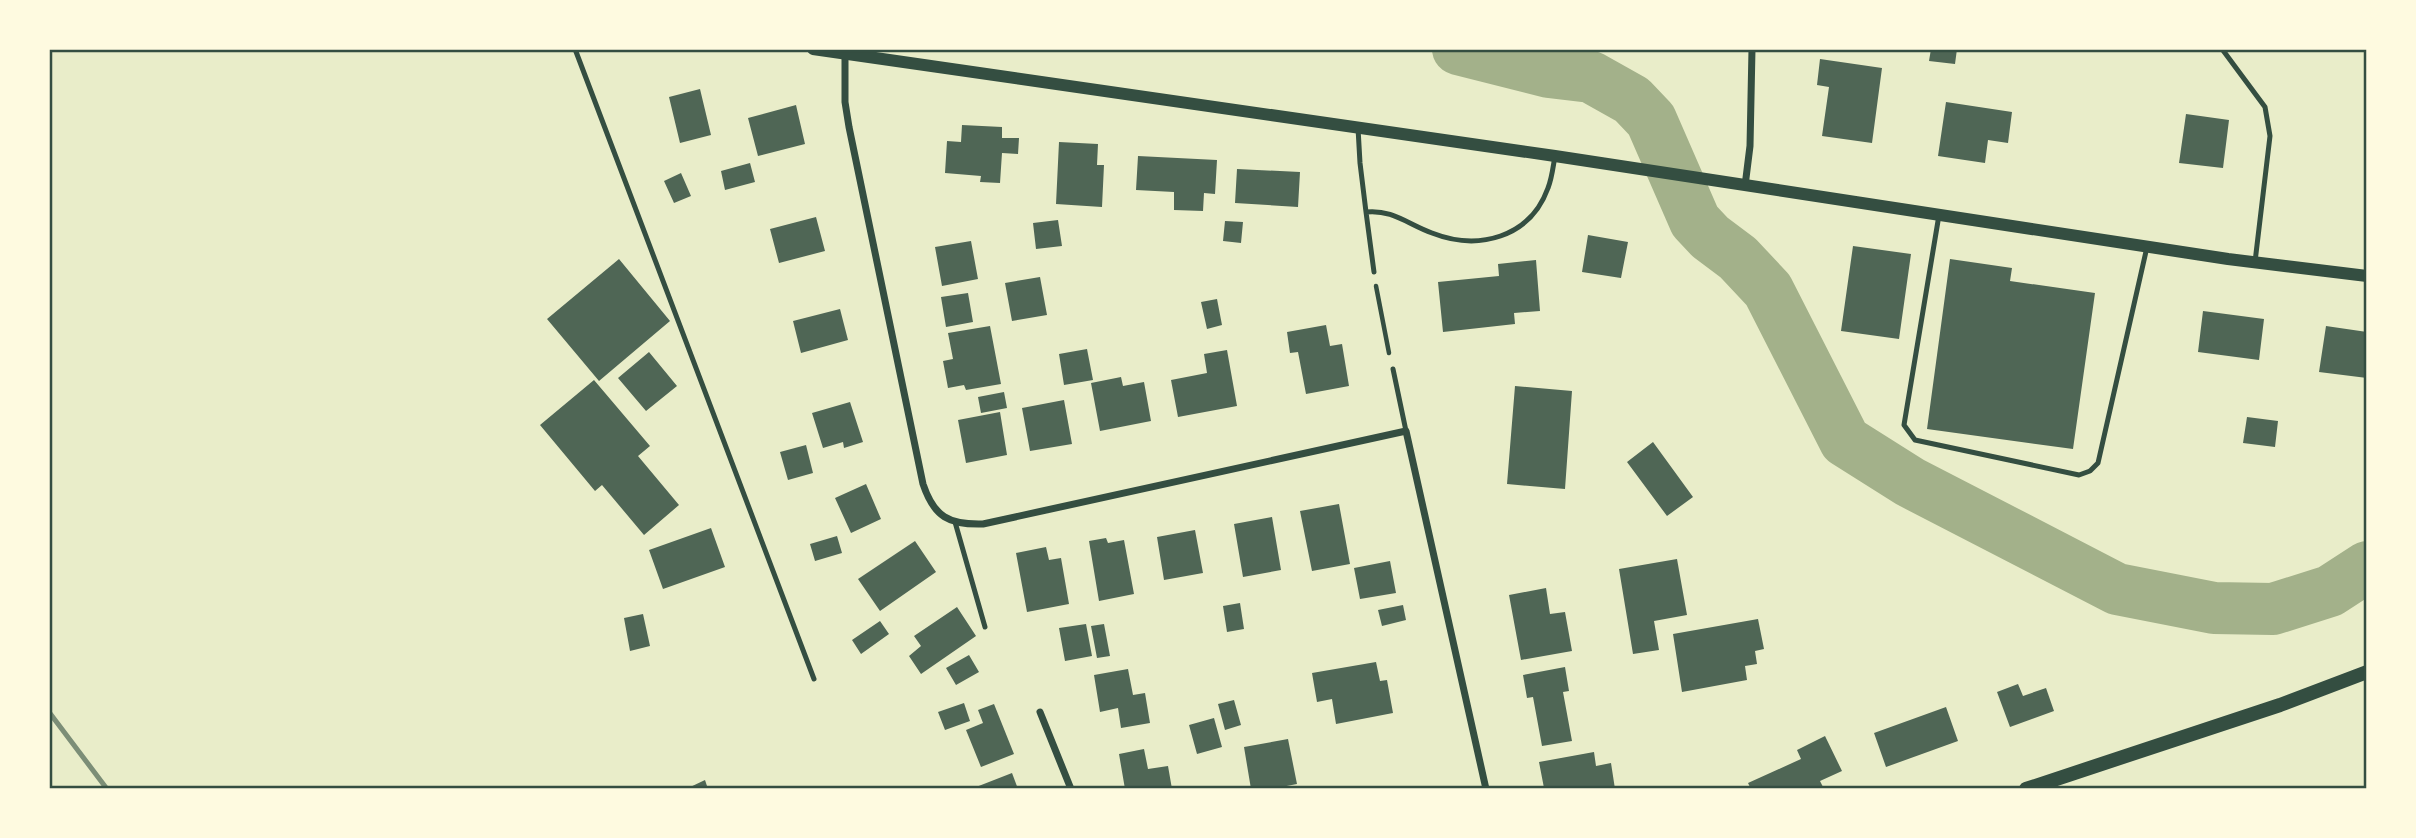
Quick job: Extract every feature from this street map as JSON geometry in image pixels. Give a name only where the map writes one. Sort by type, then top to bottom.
[{"type":"main road","points":[[2026,789],[2053,785],[2367,672]]},
{"type":"street","points":[[813,49],[1555,156],[2147,247],[2367,276]]},
{"type":"street","points":[[1745,186],[1750,146],[1752,49]]},
{"type":"street","points":[[845,54],[845,102],[849,127],[923,484],[934,509],[955,522],[983,524],[1406,431],[1486,789]]},
{"type":"street","points":[[1040,712],[1071,789]]},
{"type":"lane","points":[[575,49],[814,679]]},
{"type":"lane","points":[[2223,50],[2265,107],[2270,136],[2255,262]]},
{"type":"lane","points":[[1358,128],[1374,272]]},
{"type":"lane","points":[[1366,212],[1388,213],[1428,232],[1456,241],[1493,239],[1510,234],[1532,215],[1543,200],[1549,187],[1555,156]]},
{"type":"lane","points":[[1939,215],[1904,425],[1915,440],[2079,475],[2090,471],[2098,463],[2147,247]]},
{"type":"lane","points":[[1393,369],[1406,431]]},
{"type":"lane","points":[[955,522],[985,627]]},
{"type":"path","points":[[1374,272],[1393,369]]},
{"type":"building","points":[[1931,49],[1957,49],[1955,64],[1929,61]]},
{"type":"building","points":[[1820,59],[1882,68],[1872,143],[1822,136],[1829,87],[1817,85]]},
{"type":"building","points":[[700,89],[711,135],[680,143],[669,97]]},
{"type":"building","points":[[1946,102],[2012,112],[2008,143],[1988,140],[1985,163],[1938,156]]},
{"type":"building","points":[[796,105],[805,144],[758,156],[748,118]]},
{"type":"building","points":[[2186,114],[2229,120],[2223,168],[2179,163]]},
{"type":"building","points":[[962,125],[1002,127],[1002,138],[1019,138],[1018,154],[1002,153],[1000,183],[980,182],[981,176],[945,173],[947,141],[961,142]]},
{"type":"building","points":[[1059,142],[1098,144],[1097,165],[1104,165],[1102,207],[1056,204]]},
{"type":"building","points":[[1138,156],[1217,160],[1215,194],[1204,193],[1203,211],[1174,210],[1174,192],[1136,190]]},
{"type":"building","points":[[750,163],[755,182],[725,190],[721,171]]},
{"type":"building","points":[[1237,169],[1300,172],[1298,207],[1235,203]]},
{"type":"building","points":[[681,173],[691,196],[674,203],[664,181]]},
{"type":"building","points":[[816,217],[825,251],[779,263],[770,229]]},
{"type":"building","points":[[1058,220],[1062,246],[1036,249],[1033,223]]},
{"type":"building","points":[[1225,221],[1243,222],[1241,243],[1223,241]]},
{"type":"building","points":[[1588,235],[1628,242],[1621,278],[1582,272]]},
{"type":"building","points":[[971,241],[978,279],[942,286],[935,247]]},
{"type":"building","points":[[1853,246],[1911,254],[1899,339],[1841,331]]},
{"type":"building","points":[[619,259],[670,321],[599,381],[547,319]]},
{"type":"building","points":[[1950,259],[2012,268],[2010,281],[2095,293],[2073,449],[1927,429]]},
{"type":"building","points":[[1536,260],[1540,311],[1514,313],[1515,324],[1443,332],[1438,282],[1499,276],[1498,264]]},
{"type":"building","points":[[1040,277],[1047,315],[1012,321],[1005,283]]},
{"type":"building","points":[[968,293],[973,322],[946,327],[941,297]]},
{"type":"building","points":[[1217,299],[1222,325],[1207,329],[1201,302]]},
{"type":"building","points":[[840,309],[848,340],[801,353],[793,321]]},
{"type":"building","points":[[2203,311],[2264,319],[2259,360],[2198,352]]},
{"type":"building","points":[[1326,325],[1330,346],[1342,344],[1349,386],[1306,394],[1298,352],[1290,353],[1287,332]]},
{"type":"building","points":[[990,326],[1001,384],[966,390],[964,385],[948,388],[943,361],[953,359],[948,333]]},
{"type":"building","points":[[2326,326],[2367,332],[2367,378],[2319,372]]},
{"type":"building","points":[[1087,349],[1093,380],[1064,385],[1059,354]]},
{"type":"building","points":[[1227,350],[1237,406],[1178,417],[1171,380],[1207,373],[1204,354]]},
{"type":"building","points":[[649,352],[677,386],[646,411],[618,378]]},
{"type":"building","points":[[1121,377],[1123,386],[1144,382],[1151,421],[1100,431],[1091,383]]},
{"type":"building","points":[[594,380],[650,446],[638,456],[679,505],[644,535],[602,485],[595,491],[540,425]]},
{"type":"building","points":[[1515,386],[1572,391],[1565,489],[1507,484]]},
{"type":"building","points":[[1004,392],[1007,408],[981,413],[978,397]]},
{"type":"building","points":[[1064,400],[1072,444],[1030,451],[1022,408]]},
{"type":"building","points":[[850,402],[863,442],[844,448],[843,442],[823,448],[812,413]]},
{"type":"building","points":[[1000,412],[1007,455],[966,463],[958,420]]},
{"type":"building","points":[[2247,417],[2278,421],[2275,447],[2243,443]]},
{"type":"building","points":[[1653,442],[1693,497],[1667,516],[1627,462]]},
{"type":"building","points":[[806,445],[813,473],[788,480],[780,452]]},
{"type":"building","points":[[866,484],[881,519],[851,533],[835,498]]},
{"type":"building","points":[[1339,504],[1350,564],[1312,571],[1300,511]]},
{"type":"building","points":[[1272,517],[1281,570],[1243,577],[1234,524]]},
{"type":"building","points":[[711,528],[725,567],[663,589],[649,550]]},
{"type":"building","points":[[1195,530],[1203,573],[1164,580],[1157,537]]},
{"type":"building","points":[[837,536],[842,553],[815,561],[810,544]]},
{"type":"building","points":[[1106,538],[1108,543],[1124,540],[1134,594],[1099,601],[1089,541]]},
{"type":"building","points":[[915,541],[936,572],[880,611],[858,579]]},
{"type":"building","points":[[1046,547],[1049,560],[1061,558],[1069,604],[1027,612],[1016,553]]},
{"type":"building","points":[[1677,559],[1687,615],[1654,621],[1659,650],[1633,654],[1619,569]]},
{"type":"building","points":[[1390,561],[1396,593],[1360,599],[1354,568]]},
{"type":"building","points":[[1546,588],[1550,614],[1565,612],[1572,651],[1521,660],[1509,595]]},
{"type":"building","points":[[1240,603],[1244,629],[1227,632],[1223,606]]},
{"type":"building","points":[[1403,605],[1406,620],[1382,626],[1378,610]]},
{"type":"building","points":[[957,607],[976,636],[921,674],[909,656],[921,646],[914,636]]},
{"type":"building","points":[[643,614],[650,646],[630,651],[624,618]]},
{"type":"building","points":[[1758,619],[1764,649],[1755,651],[1757,664],[1745,666],[1747,680],[1682,692],[1673,634]]},
{"type":"building","points":[[880,621],[889,634],[861,654],[852,640]]},
{"type":"building","points":[[1086,624],[1092,656],[1065,661],[1059,628]]},
{"type":"building","points":[[1104,624],[1110,656],[1097,658],[1091,626]]},
{"type":"building","points":[[969,655],[979,672],[956,685],[946,668]]},
{"type":"building","points":[[1376,662],[1380,681],[1387,680],[1393,713],[1336,724],[1332,699],[1317,702],[1312,673]]},
{"type":"building","points":[[1565,667],[1569,691],[1563,692],[1572,741],[1542,746],[1533,697],[1527,698],[1523,675]]},
{"type":"building","points":[[1128,669],[1133,695],[1145,693],[1150,723],[1121,728],[1118,708],[1100,712],[1094,675]]},
{"type":"building","points":[[2018,684],[2023,696],[2046,688],[2054,711],[2010,727],[1997,692]]},
{"type":"building","points":[[1234,700],[1241,725],[1225,730],[1218,704]]},
{"type":"building","points":[[964,703],[970,721],[945,730],[938,712]]},
{"type":"building","points":[[994,704],[1014,754],[981,767],[966,730],[983,723],[978,710]]},
{"type":"building","points":[[1946,707],[1958,741],[1886,767],[1874,733]]},
{"type":"building","points":[[1214,718],[1222,747],[1197,754],[1189,725]]},
{"type":"building","points":[[1825,736],[1842,771],[1820,781],[1824,789],[1751,789],[1748,783],[1801,759],[1797,750]]},
{"type":"building","points":[[1288,739],[1297,784],[1271,789],[1251,789],[1244,747]]},
{"type":"building","points":[[1144,749],[1148,769],[1168,766],[1172,789],[1125,789],[1119,754]]},
{"type":"building","points":[[1594,752],[1596,766],[1611,763],[1615,789],[1553,789],[1552,786],[1544,788],[1539,762]]},
{"type":"building","points":[[1012,773],[1018,789],[971,789]]},
{"type":"building","points":[[705,780],[708,789],[686,789]]},
{"type":"waterway","points":[[1458,49],[1549,72],[1591,77],[1632,100],[1651,120],[1695,221],[1710,237],[1738,258],[1768,290],[1845,441],[1910,482],[2117,589],[2214,608],[2273,609],[2330,591],[2367,567]]},
{"type":"railway","points":[[49,712],[107,789]]}]
